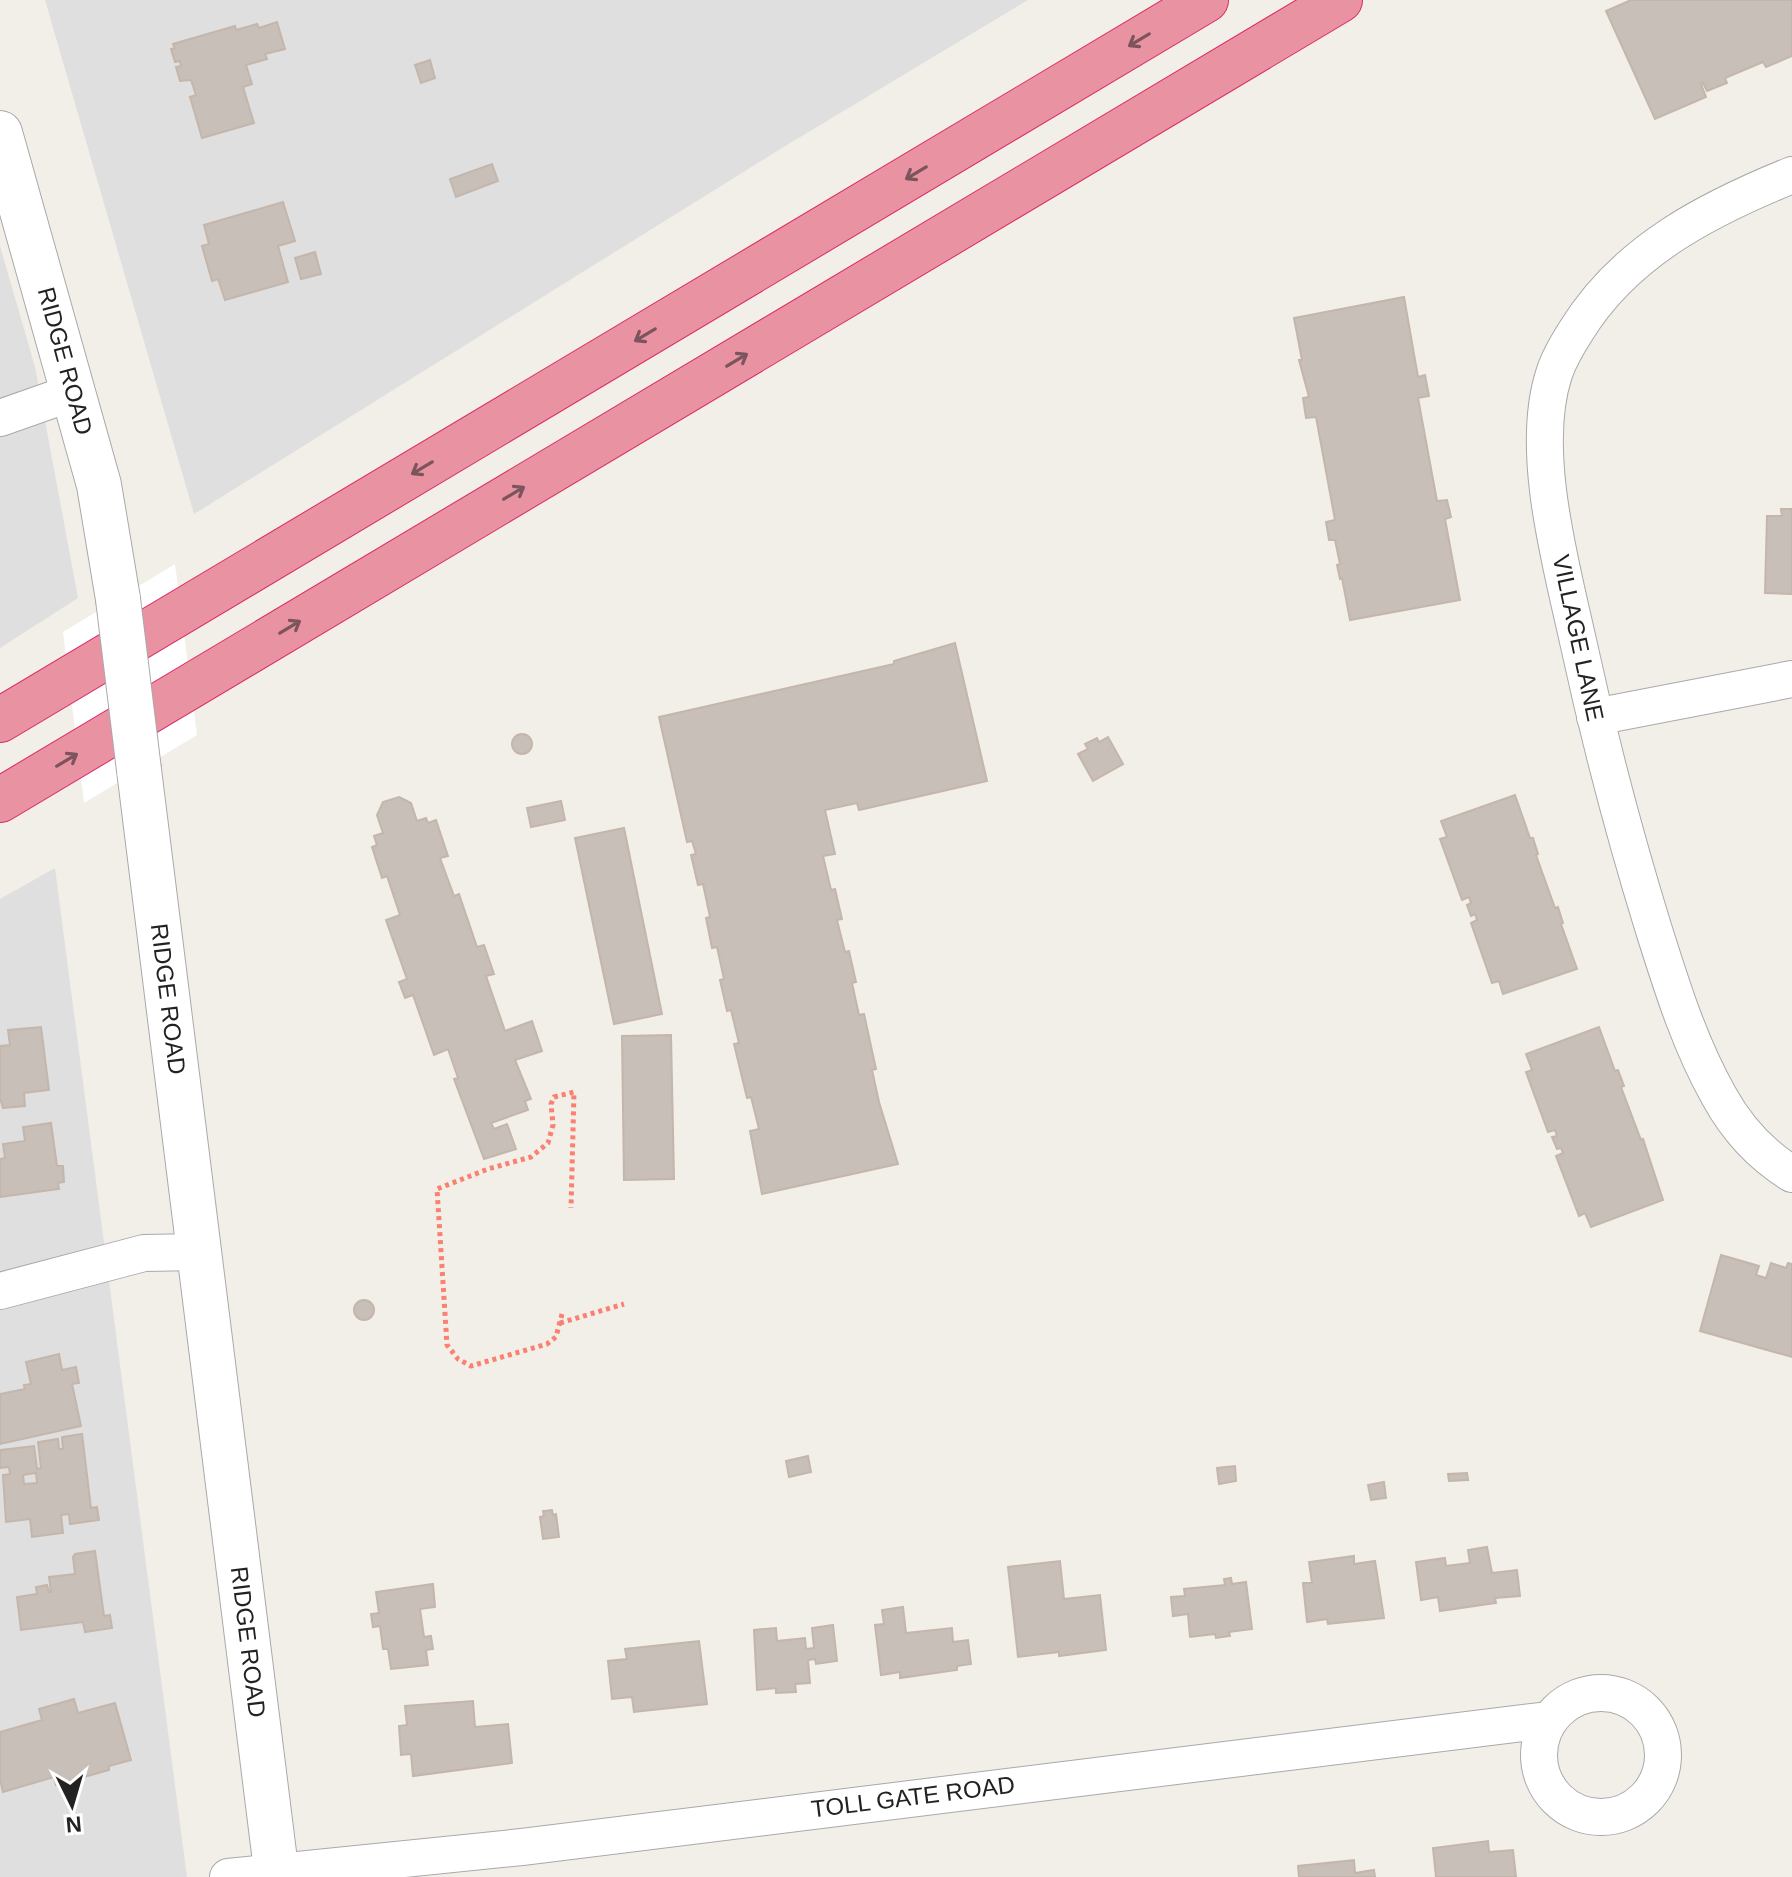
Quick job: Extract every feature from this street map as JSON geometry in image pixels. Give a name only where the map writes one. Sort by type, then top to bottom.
[{"type":"highway","points":[[0,720],[1206,0]]},
{"type":"highway","points":[[0,800],[1340,0]]},
{"type":"street","name":"RIDGE ROAD","points":[[0,133],[100,493],[118,599],[277,1875]]},
{"type":"street","name":"VILLAGE LANE","points":[[1792,175],[1746,194],[1667,237],[1636,261],[1594,305],[1569,341],[1554,373],[1546,409],[1545,434],[1549,485],[1562,567],[1595,717],[1643,894],[1692,1038],[1719,1097],[1738,1126],[1758,1148],[1792,1174]]},
{"type":"street","points":[[0,418],[74,392]]},
{"type":"street","points":[[1595,717],[1792,679]]},
{"type":"street","points":[[0,1291],[144,1253],[199,1252]]},
{"type":"street","name":"TOLL GATE ROAD","points":[[228,1877],[277,1875],[522,1847],[1548,1720]]},
{"type":"path","points":[[562,1314],[556,1337],[547,1344],[471,1366],[458,1359],[447,1345],[437,1189],[488,1169],[531,1157],[548,1143],[553,1125],[551,1104],[554,1097],[574,1092],[571,1208]]},
{"type":"path","points":[[560,1323],[624,1304]]},
{"type":"shaded area","points":[[45,0],[1028,0],[782,148],[194,514]]},
{"type":"shaded area","points":[[0,246],[35,367],[78,598],[0,648]]},
{"type":"shaded area","points":[[55,868],[187,1877],[0,1877],[0,899]]},
{"type":"pier","points":[[175,564],[197,735],[84,803],[63,632]]},
{"type":"building","points":[[1631,0],[1792,0],[1792,56],[1766,67],[1763,62],[1725,78],[1727,83],[1707,91],[1703,83],[1706,97],[1655,119],[1606,11]]},
{"type":"building","points":[[277,22],[285,49],[265,54],[267,59],[246,65],[252,84],[243,87],[254,123],[202,138],[190,97],[196,95],[191,80],[180,81],[176,67],[181,66],[180,61],[175,62],[171,49],[175,48],[173,44],[235,26],[236,30],[257,24],[259,28]]},
{"type":"building","points":[[430,60],[435,78],[421,83],[415,65]]},
{"type":"building","points":[[492,164],[498,181],[456,197],[450,179]]},
{"type":"building","points":[[283,202],[295,241],[278,246],[288,282],[225,300],[218,279],[212,281],[202,246],[209,244],[204,225]]},
{"type":"building","points":[[315,252],[321,274],[301,279],[295,258]]},
{"type":"building","points":[[1404,297],[1418,377],[1425,375],[1429,396],[1418,398],[1437,501],[1447,500],[1451,517],[1445,519],[1460,600],[1350,620],[1337,565],[1340,564],[1335,540],[1329,540],[1326,522],[1335,520],[1316,417],[1306,418],[1303,398],[1309,397],[1299,360],[1302,360],[1294,318]]},
{"type":"building","points":[[1781,509],[1792,509],[1792,594],[1765,593],[1767,516],[1782,516]]},
{"type":"building","points":[[955,643],[987,781],[859,810],[857,803],[825,810],[835,854],[823,856],[831,890],[835,889],[842,919],[837,920],[845,952],[849,951],[859,1015],[864,1014],[876,1069],[872,1070],[879,1102],[898,1164],[762,1194],[750,1131],[759,1129],[751,1097],[747,1098],[734,1044],[739,1043],[720,980],[724,979],[717,947],[712,948],[703,884],[698,885],[691,855],[696,854],[692,841],[687,842],[659,717],[894,664],[894,661]]},
{"type":"building","points":[[522,734],[529,737],[532,744],[529,751],[522,754],[515,751],[512,744],[515,737]]},
{"type":"building","points":[[1108,737],[1123,764],[1093,781],[1078,754],[1088,749],[1085,744]]},
{"type":"building","points":[[1515,795],[1530,838],[1533,838],[1555,908],[1558,907],[1577,969],[1503,994],[1499,981],[1492,983],[1471,923],[1477,920],[1475,914],[1471,916],[1467,905],[1471,903],[1469,897],[1462,900],[1440,839],[1447,837],[1441,821]]},
{"type":"building","points":[[399,797],[411,803],[417,821],[426,818],[428,823],[436,820],[448,856],[440,858],[454,896],[459,894],[477,947],[484,945],[494,974],[486,976],[505,1031],[532,1021],[542,1051],[515,1060],[531,1099],[525,1101],[528,1110],[491,1123],[494,1129],[507,1124],[516,1149],[484,1159],[454,1079],[458,1078],[448,1049],[434,1055],[413,995],[405,998],[399,982],[407,979],[386,920],[400,915],[387,876],[382,878],[372,847],[377,845],[374,836],[383,833],[377,815],[383,802]]},
{"type":"building","points":[[561,801],[565,820],[531,827],[527,808]]},
{"type":"building","points":[[624,828],[662,1014],[614,1024],[575,838]]},
{"type":"building","points":[[41,1027],[49,1090],[24,1093],[25,1106],[3,1108],[0,1098],[0,1046],[10,1045],[8,1030]]},
{"type":"building","points":[[1599,1027],[1615,1071],[1618,1070],[1624,1086],[1621,1087],[1643,1139],[1663,1200],[1591,1227],[1585,1213],[1579,1216],[1556,1156],[1563,1153],[1561,1148],[1557,1149],[1552,1137],[1557,1136],[1555,1130],[1548,1132],[1526,1072],[1532,1070],[1526,1054]]},
{"type":"building","points":[[671,1035],[674,1179],[624,1180],[622,1036]]},
{"type":"building","points":[[51,1123],[57,1166],[63,1166],[64,1182],[58,1183],[59,1189],[0,1197],[0,1159],[5,1158],[3,1144],[25,1141],[23,1127]]},
{"type":"building","points":[[1721,1255],[1759,1266],[1756,1275],[1766,1278],[1771,1263],[1786,1268],[1788,1263],[1792,1264],[1792,1357],[1700,1331]]},
{"type":"building","points":[[364,1300],[371,1303],[374,1310],[371,1317],[364,1320],[357,1317],[354,1310],[357,1303]]},
{"type":"building","points":[[59,1354],[62,1370],[76,1367],[79,1383],[72,1384],[81,1426],[0,1444],[0,1394],[25,1389],[24,1385],[31,1384],[26,1362]]},
{"type":"building","points":[[82,1434],[91,1508],[97,1507],[99,1520],[70,1524],[69,1514],[61,1515],[63,1533],[32,1537],[30,1519],[6,1522],[3,1475],[10,1474],[9,1467],[0,1468],[0,1450],[34,1446],[37,1469],[41,1468],[38,1442],[58,1439],[59,1449],[63,1449],[62,1437]],"holes":[[[36,1473],[37,1483],[24,1484],[23,1475]]]},
{"type":"building","points":[[808,1456],[811,1472],[789,1477],[786,1461]]},
{"type":"building","points":[[1235,1466],[1236,1481],[1219,1484],[1217,1468]]},
{"type":"building","points":[[1467,1473],[1468,1480],[1449,1481],[1448,1474]]},
{"type":"building","points":[[1384,1482],[1386,1498],[1371,1500],[1368,1485]]},
{"type":"building","points":[[552,1510],[553,1515],[556,1514],[559,1537],[543,1539],[540,1517],[544,1516],[543,1511]]},
{"type":"building","points":[[1487,1547],[1492,1573],[1517,1570],[1520,1596],[1495,1598],[1496,1603],[1440,1611],[1438,1597],[1421,1600],[1416,1562],[1445,1558],[1446,1566],[1470,1563],[1468,1550]]},
{"type":"building","points":[[95,1551],[104,1616],[110,1615],[112,1628],[85,1632],[83,1622],[21,1630],[17,1597],[37,1594],[36,1587],[47,1585],[51,1592],[49,1577],[75,1574],[75,1554]]},
{"type":"building","points":[[1354,1556],[1354,1564],[1375,1561],[1384,1618],[1328,1624],[1327,1619],[1307,1622],[1303,1583],[1312,1583],[1309,1562]]},
{"type":"building","points":[[1060,1561],[1064,1599],[1100,1595],[1106,1650],[1018,1657],[1008,1567]]},
{"type":"building","points":[[1231,1578],[1232,1584],[1246,1582],[1252,1629],[1229,1632],[1230,1636],[1216,1638],[1215,1634],[1190,1637],[1188,1614],[1173,1616],[1171,1597],[1185,1596],[1184,1589],[1225,1585],[1224,1579]]},
{"type":"building","points":[[433,1584],[435,1607],[420,1609],[424,1637],[431,1636],[433,1649],[426,1650],[428,1665],[391,1669],[388,1649],[383,1649],[380,1626],[373,1627],[371,1614],[379,1613],[376,1592]]},
{"type":"building","points":[[903,1607],[906,1633],[952,1628],[953,1642],[968,1640],[971,1664],[957,1666],[957,1670],[900,1678],[900,1672],[881,1675],[875,1625],[884,1624],[882,1610]]},
{"type":"building","points":[[833,1625],[837,1661],[816,1664],[815,1659],[808,1660],[810,1683],[795,1684],[796,1692],[776,1693],[776,1688],[757,1690],[754,1630],[776,1628],[777,1641],[805,1638],[806,1649],[814,1648],[812,1628]]},
{"type":"building","points":[[699,1641],[707,1704],[634,1712],[632,1697],[612,1699],[608,1661],[627,1659],[625,1649]]},
{"type":"building","points":[[74,1699],[78,1713],[115,1703],[131,1760],[109,1766],[109,1770],[56,1785],[54,1777],[3,1792],[0,1732],[42,1720],[39,1709]]},
{"type":"building","points":[[473,1701],[475,1727],[508,1724],[512,1763],[413,1776],[411,1754],[401,1755],[399,1726],[407,1725],[405,1706]]},
{"type":"building","points":[[1488,1841],[1489,1852],[1513,1850],[1516,1877],[1436,1877],[1433,1848]]},
{"type":"building","points":[[1354,1860],[1355,1873],[1374,1870],[1375,1877],[1299,1877],[1298,1866]]}]
